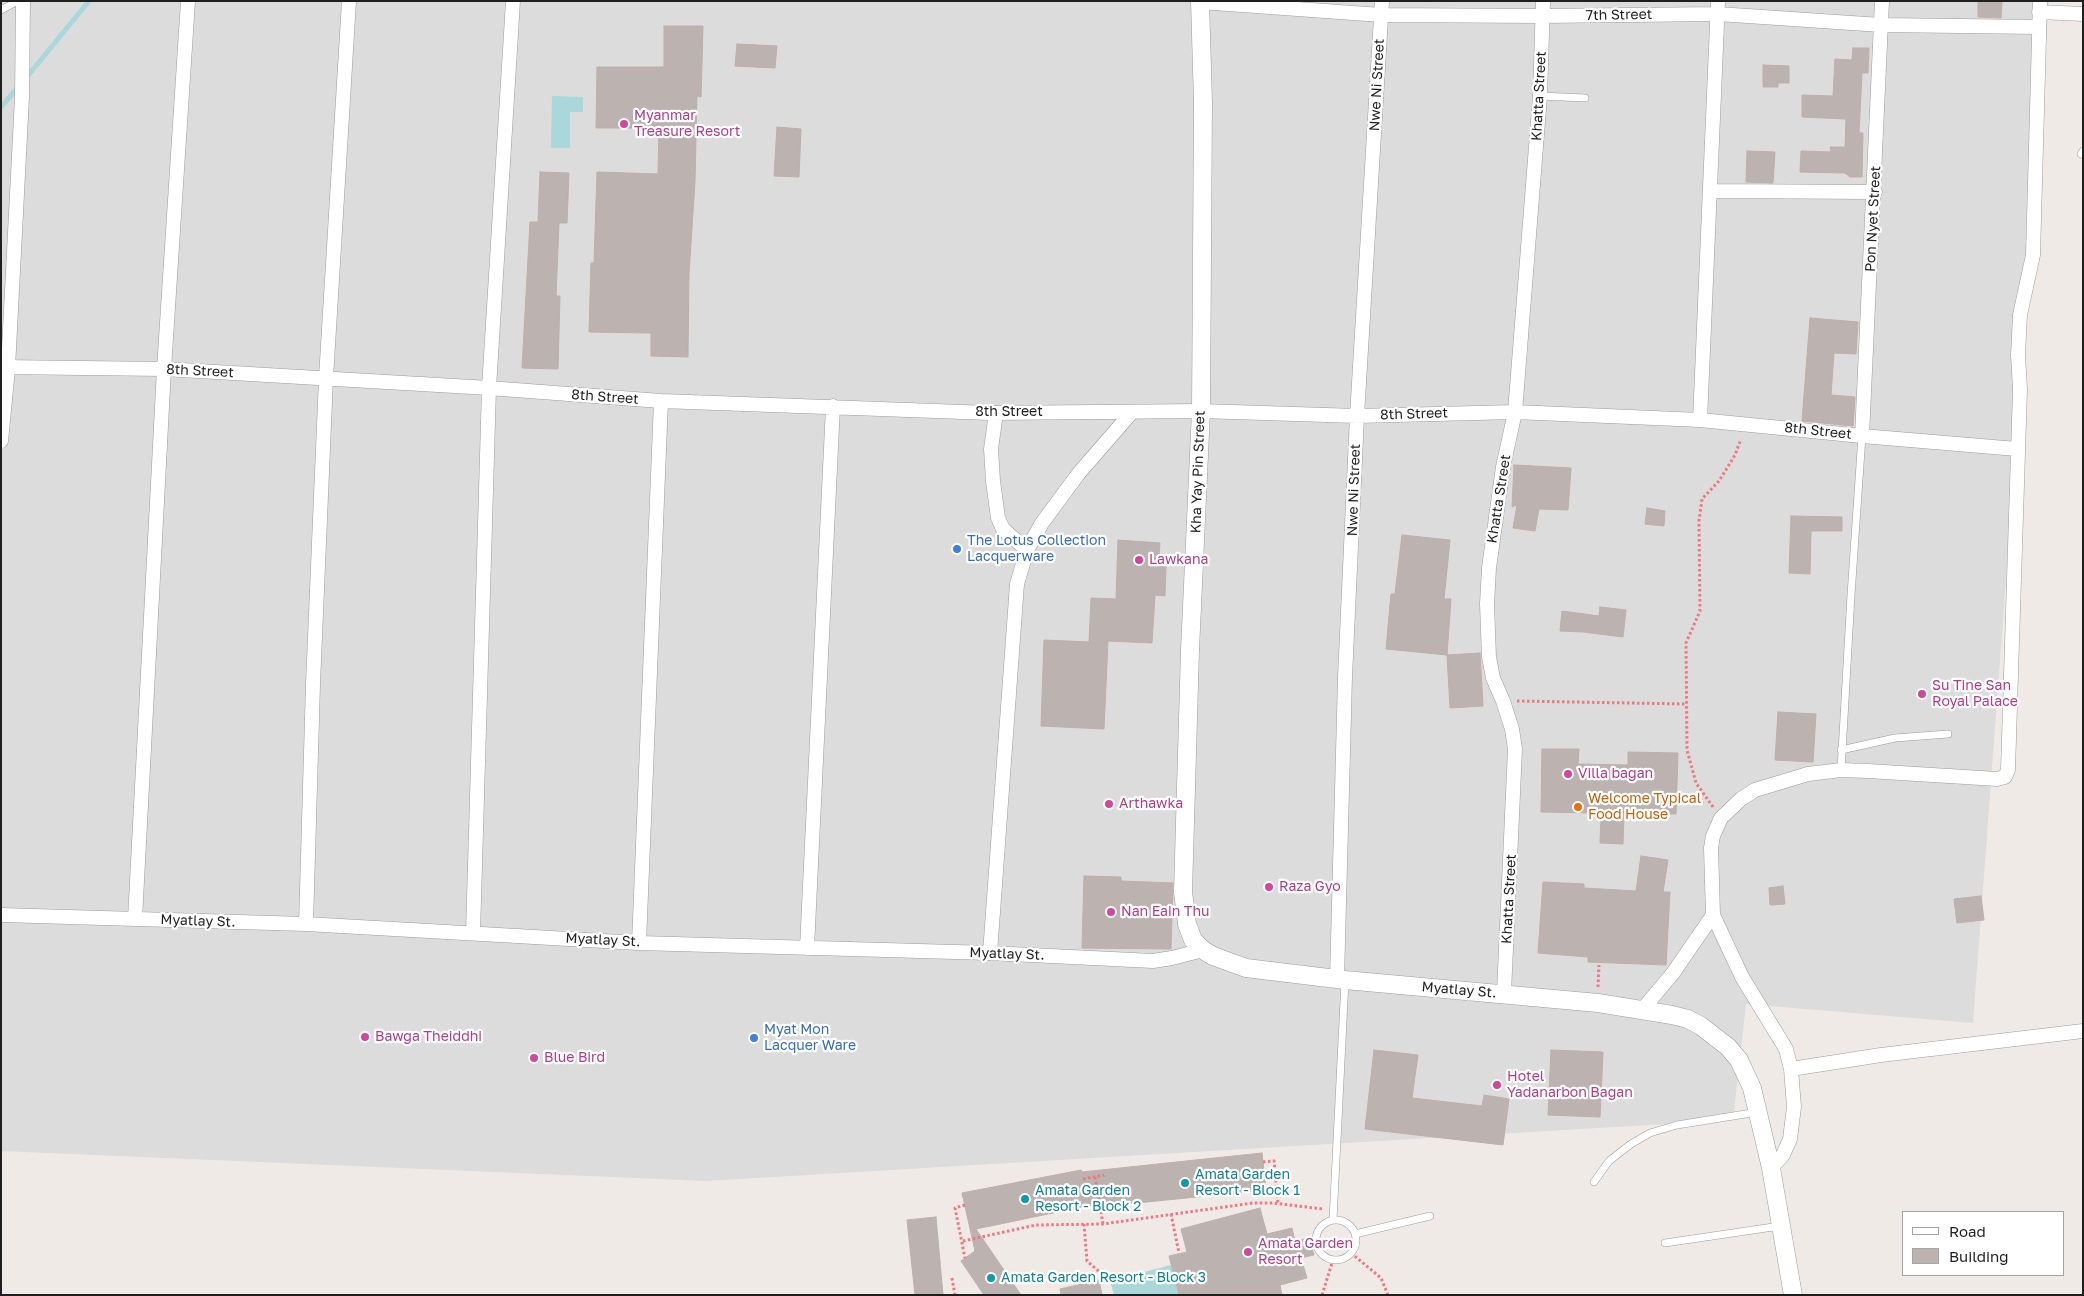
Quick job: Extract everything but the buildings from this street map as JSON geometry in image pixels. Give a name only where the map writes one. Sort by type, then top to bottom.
[{"type":"street","points":[[1,441],[24,65],[23,1]]},
{"type":"street","points":[[135,919],[164,369],[188,1]]},
{"type":"street","points":[[306,924],[313,684],[326,378],[349,1]]},
{"type":"street","points":[[473,933],[489,388],[513,1]]},
{"type":"street","name":"7th Street","points":[[1200,1],[1542,16],[1718,8],[1881,25],[2038,27]]},
{"type":"street","name":"Kha Yay Pin Street","points":[[1200,1],[1203,102],[1201,411],[1190,650],[1184,892],[1187,924],[1193,940],[1212,956],[1246,968]]},
{"type":"street","name":"Khatta Street","points":[[1504,994],[1515,749],[1512,729],[1493,678],[1488,657],[1486,604],[1503,467],[1515,412],[1540,96],[1543,1]]},
{"type":"street","name":"Pon Nyet Street","points":[[1862,436],[1882,1]]},
{"type":"street","points":[[1771,1168],[1783,1155],[1790,1139],[1794,1107],[1791,1069],[1786,1049],[1742,977],[1721,935],[1714,915],[1711,848],[1713,836],[1721,818],[1741,799],[1755,790],[1808,774],[1841,770],[1998,780],[2005,776],[2008,770],[2020,389],[2018,355],[2020,315],[2033,255],[2040,6],[2083,14]]},
{"type":"street","name":"Nwe Ni Street","points":[[1341,980],[1345,677],[1357,416],[1381,8]]},
{"type":"street","points":[[1700,420],[1718,8]]},
{"type":"street","points":[[1710,191],[1874,192]]},
{"type":"street","name":"8th Street","points":[[4,368],[164,369],[489,388],[661,401],[996,413],[1201,411],[1357,416],[1515,412],[1700,420],[1862,436],[2017,448]]},
{"type":"street","points":[[639,942],[661,401]]},
{"type":"street","points":[[807,948],[833,406]]},
{"type":"street","points":[[990,953],[1017,584],[1027,550],[1042,523],[1079,472],[1132,412]]},
{"type":"street","points":[[996,413],[992,449],[993,481],[998,518],[1003,529],[1027,550]]},
{"type":"street","name":"Myatlay St.","points":[[1,915],[306,924],[639,942],[990,953],[1153,961],[1203,950]]},
{"type":"street","points":[[1642,1010],[1673,973],[1714,915]]},
{"type":"street","name":"Myatlay St.","points":[[1246,968],[1341,980],[1598,1003],[1672,1015],[1688,1019],[1701,1026],[1728,1047],[1739,1060],[1752,1088],[1771,1168],[1793,1295]]},
{"type":"street","points":[[1791,1069],[1881,1055],[2083,1031]]},
{"type":"lane","points":[[1,10],[18,1]]},
{"type":"lane","points":[[1540,96],[1585,98]]},
{"type":"lane","points":[[1841,770],[1862,436]]},
{"type":"lane","points":[[1841,750],[1895,738],[1948,734]]},
{"type":"lane","points":[[1333,1220],[1341,980]]},
{"type":"lane","points":[[1594,1182],[1609,1161],[1631,1144],[1650,1133],[1677,1126],[1759,1112]]},
{"type":"lane","points":[[1355,1234],[1430,1216]]},
{"type":"lane","points":[[1333,1220],[1346,1223],[1355,1234],[1356,1240],[1351,1253],[1340,1260],[1333,1260],[1321,1252],[1316,1240],[1321,1227],[1333,1220]]},
{"type":"lane","points":[[1665,1243],[1781,1226]]},
{"type":"path","points":[[1721,818],[1696,784],[1687,750],[1686,643],[1700,611],[1699,520],[1702,499],[1718,481],[1735,455],[1746,424]]},
{"type":"path","points":[[1503,701],[1686,704]]},
{"type":"path","points":[[1263,1162],[1274,1161],[1278,1204]]},
{"type":"path","points":[[1083,1179],[1104,1176]]},
{"type":"path","points":[[1095,1177],[1103,1224]]},
{"type":"path","points":[[963,1241],[1036,1225],[1103,1224],[1253,1203],[1334,1210]]},
{"type":"path","points":[[965,1205],[955,1208],[965,1258]]},
{"type":"path","points":[[1171,1214],[1179,1254]]},
{"type":"path","points":[[1084,1224],[1087,1261],[1110,1281]]},
{"type":"path","points":[[1351,1253],[1381,1278],[1388,1295]]},
{"type":"path","points":[[1322,1295],[1333,1260]]},
{"type":"path","points":[[952,1278],[955,1295]]},
{"type":"shaded area","points":[[1,1],[2049,1],[1973,1023],[1746,1004],[1733,1120],[706,1181],[1,1151]]},
{"type":"water","points":[[552,96],[583,97],[583,112],[570,112],[570,148],[551,148]]},
{"type":"water","points":[[1171,1265],[1179,1295],[1114,1295],[1110,1281]]},
{"type":"waterway","points":[[26,78],[89,1]]},
{"type":"waterway","points":[[1,107],[19,86]]},
{"type":"place","name":"Myanmar Treasure Resort","points":[[624,124]]},
{"type":"place","name":"The Lotus Collection Lacquerware","points":[[957,549]]},
{"type":"place","name":"Lawkana","points":[[1139,560]]},
{"type":"place","name":"Su Tine San Royal Palace","points":[[1922,694]]},
{"type":"place","name":"Villa bagan","points":[[1568,774]]},
{"type":"place","name":"Arthawka","points":[[1109,804]]},
{"type":"place","name":"Welcome Typical Food House","points":[[1578,807]]},
{"type":"place","name":"Raza Gyo","points":[[1269,887]]},
{"type":"place","name":"Nan Eain Thu","points":[[1111,912]]},
{"type":"place","name":"Bawga Theiddhi","points":[[365,1037]]},
{"type":"place","name":"Myat Mon Lacquer Ware","points":[[754,1038]]},
{"type":"place","name":"Blue Bird","points":[[534,1058]]},
{"type":"place","name":"Hotel Yadanarbon Bagan","points":[[1497,1085]]},
{"type":"place","name":"Amata Garden Resort - Block 1","points":[[1185,1183]]},
{"type":"place","name":"Amata Garden Resort - Block 2","points":[[1025,1199]]},
{"type":"place","name":"Amata Garden Resort","points":[[1248,1252]]},
{"type":"place","name":"Amata Garden Resort - Block 3","points":[[991,1278]]}]
